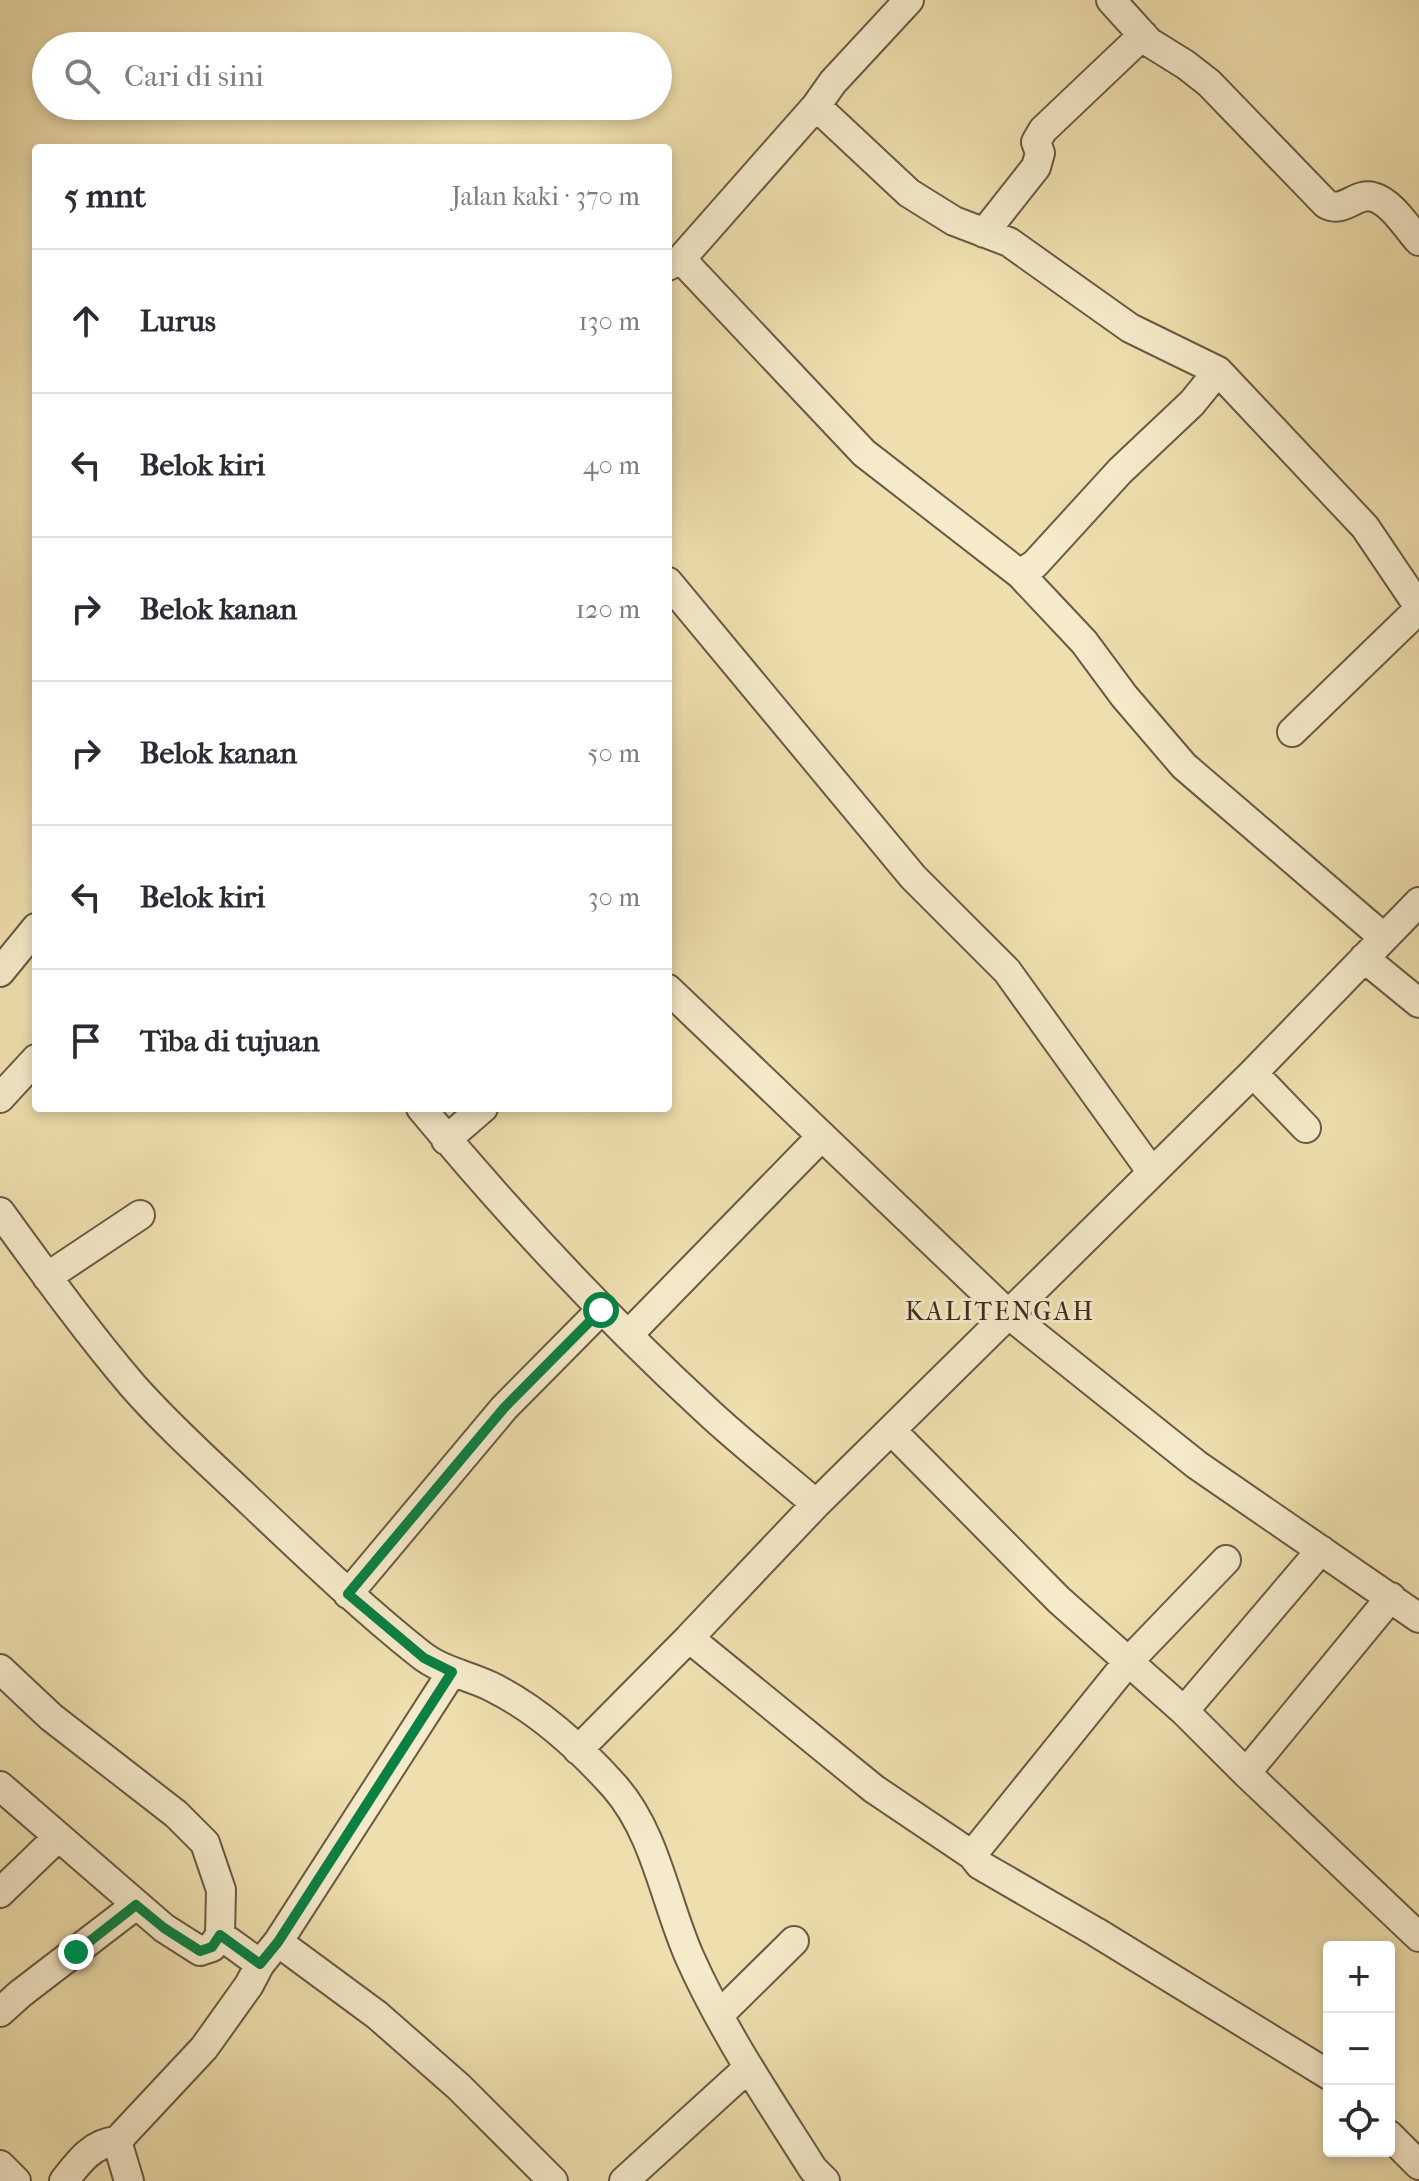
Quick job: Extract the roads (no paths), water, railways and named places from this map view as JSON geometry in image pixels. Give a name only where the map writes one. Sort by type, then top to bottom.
[{"type":"street","points":[[909,0],[674,262],[864,453],[1020,574],[1084,642],[1124,696],[1184,766],[1383,937]]},
{"type":"street","points":[[1111,0],[1143,35],[1209,83],[1326,204],[1341,207],[1363,196],[1372,196],[1386,204],[1419,241]]},
{"type":"street","points":[[984,233],[1036,167],[1040,153],[1036,142],[1043,130],[1143,35]]},
{"type":"street","points":[[816,106],[909,193],[954,221],[1009,242],[1130,328],[1218,371],[1365,527],[1419,608],[1292,732]]},
{"type":"street","points":[[1020,574],[1035,564],[1120,471],[1192,403],[1218,371]]},
{"type":"street","points":[[672,587],[913,877],[1007,971],[1151,1171]]},
{"type":"street","points":[[578,1750],[816,1504],[1253,1073],[1419,902]]},
{"type":"street","points":[[0,972],[32,933]]},
{"type":"street","points":[[1364,958],[1419,1003]]},
{"type":"street","points":[[672,993],[1007,1313],[1197,1465],[1419,1618]]},
{"type":"street","points":[[0,1098],[32,1063]]},
{"type":"street","points":[[1253,1073],[1306,1128]]},
{"type":"street","points":[[424,1112],[601,1310],[707,1411],[816,1504]]},
{"type":"street","points":[[446,1140],[478,1112]]},
{"type":"street","points":[[628,1335],[822,1136]]},
{"type":"street","points":[[0,1212],[133,1385],[175,1431],[348,1594],[424,1658],[490,1686],[524,1706],[578,1750],[617,1790],[643,1830],[690,1958],[748,2068],[813,2169],[825,2181]]},
{"type":"street","points":[[47,1277],[140,1215]]},
{"type":"street","points":[[348,1594],[504,1408],[601,1310]]},
{"type":"street","points":[[892,1431],[1059,1600],[1184,1711],[1419,1937]]},
{"type":"street","points":[[1184,1711],[1321,1550]]},
{"type":"street","points":[[972,1855],[1127,1663],[1226,1560]]},
{"type":"street","points":[[1246,1773],[1391,1597]]},
{"type":"street","points":[[689,1638],[874,1789],[972,1855],[980,1865],[1323,2071]]},
{"type":"street","points":[[0,1669],[51,1717],[176,1814],[205,1843],[221,1890],[220,1935],[212,1947],[200,1951],[174,1936],[0,1786]]},
{"type":"street","points":[[64,2181],[83,2157],[107,2142],[117,2141],[204,2048],[278,1942],[452,1672]]},
{"type":"street","points":[[0,1893],[57,1838]]},
{"type":"street","points":[[0,2012],[136,1905]]},
{"type":"street","points":[[220,1935],[260,1964]]},
{"type":"street","points":[[720,2014],[794,1941]]},
{"type":"street","points":[[278,1942],[377,2015],[459,2087],[553,2181]]},
{"type":"street","points":[[624,2181],[748,2068]]},
{"type":"street","points":[[117,2141],[129,2181]]},
{"type":"street","points":[[1395,2141],[1419,2165]]},
{"type":"street","points":[[0,2165],[16,2181]]},
{"type":"district","name":"KALITENGAH","points":[[1000,1311]]}]
